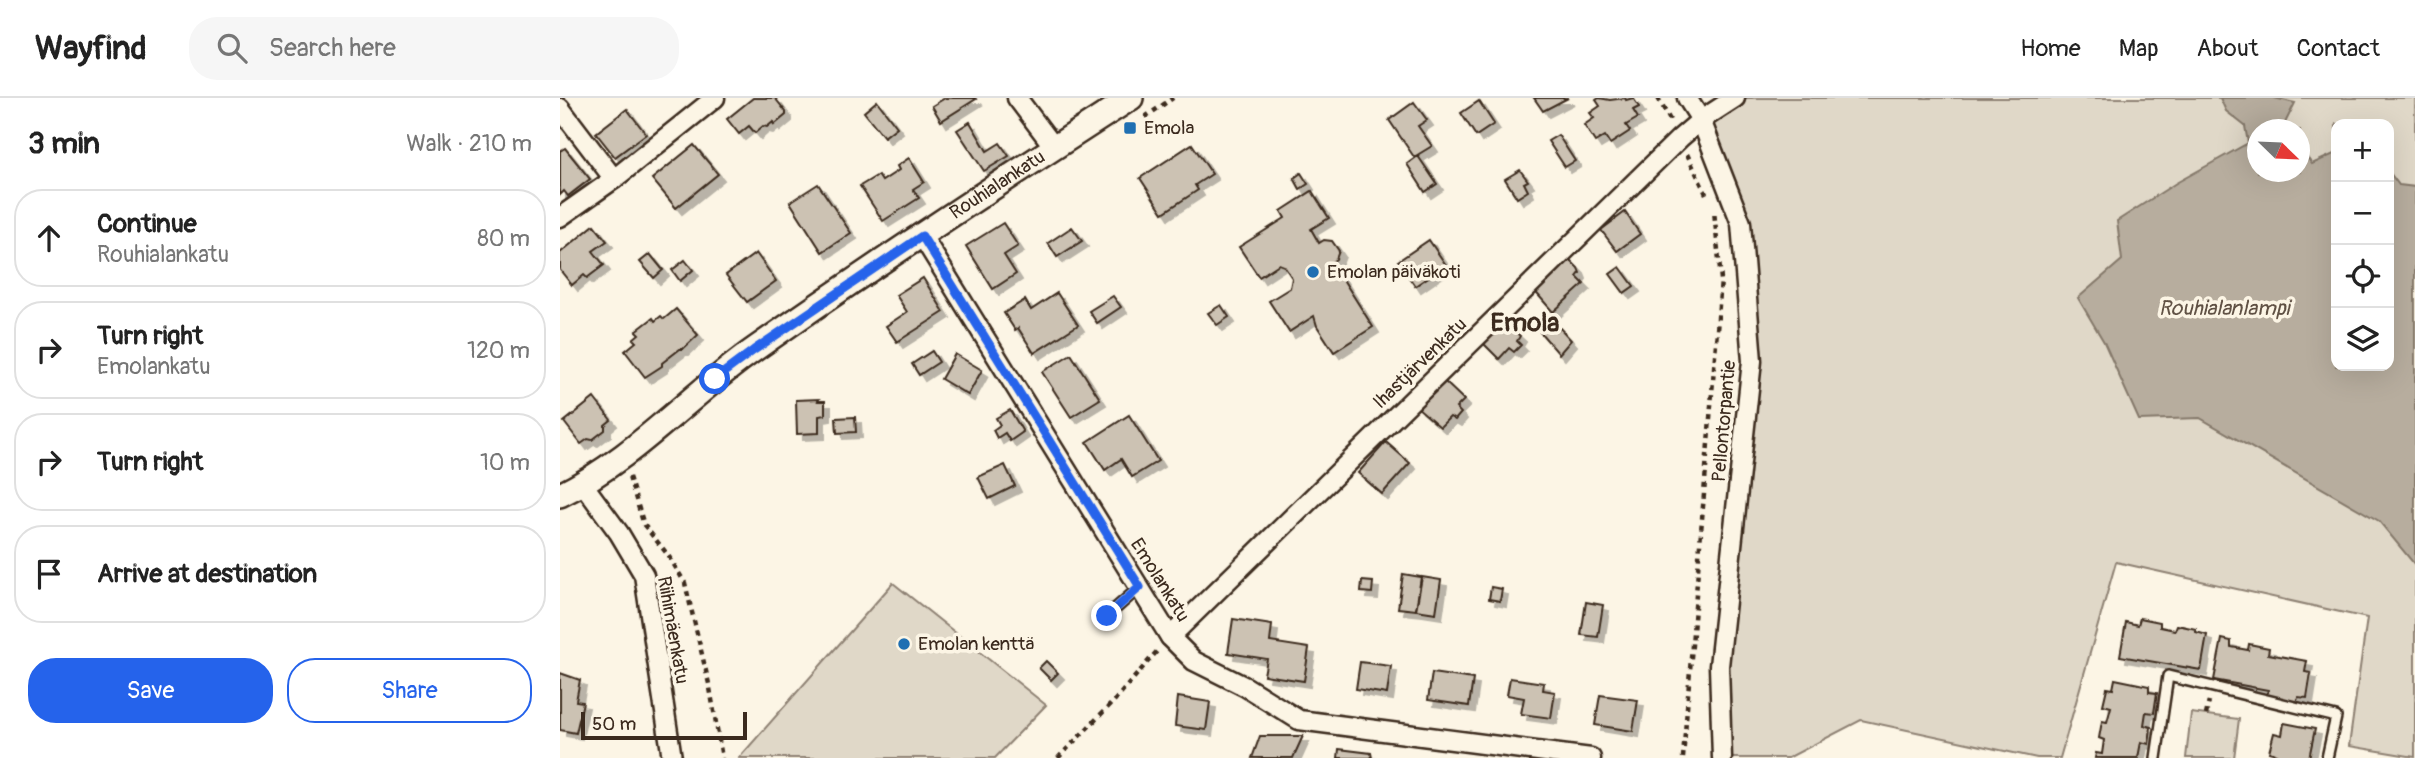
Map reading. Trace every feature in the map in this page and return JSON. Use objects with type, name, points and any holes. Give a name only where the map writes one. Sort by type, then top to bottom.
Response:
[{"type":"street","points":[[560,217],[614,179],[715,98]]},
{"type":"street","points":[[1017,98],[1055,148]]},
{"type":"street","name":"Rouhialankatu","points":[[560,495],[583,484],[616,461],[754,350],[1132,98]]},
{"type":"street","name":"Pellontorpantie","points":[[1687,98],[1701,120],[1741,223],[1752,361],[1720,666],[1722,758]]},
{"type":"street","name":"Ihastjärvenkatu","points":[[1170,637],[1680,138],[1701,120],[1735,98]]},
{"type":"street","points":[[560,108],[614,179]]},
{"type":"street","name":"Emolankatu","points":[[922,236],[1170,637],[1194,661],[1246,687],[1299,720],[1591,758]]},
{"type":"street","name":"Riihimäenkatu","points":[[583,484],[619,533],[644,575],[672,758]]},
{"type":"lane","points":[[1107,616],[1140,587]]},
{"type":"lane","points":[[2156,758],[2168,676],[2336,717],[2327,758]]},
{"type":"path","points":[[1658,98],[1708,197]]},
{"type":"path","points":[[1683,758],[1721,280],[1714,209]]},
{"type":"path","points":[[616,461],[629,477],[644,524],[685,583],[710,688],[722,758]]},
{"type":"path","points":[[1058,758],[1114,701],[1170,637]]},
{"type":"shaded area","points":[[1735,98],[2415,98],[2415,757],[2349,746],[2367,618],[2116,562],[2060,758],[2037,758],[1861,720],[1788,758],[1722,758],[1719,666],[1752,361],[1741,223],[1701,120]]},
{"type":"shaded area","name":"Emolan kenttä","points":[[893,583],[1046,705],[995,758],[739,758]]},
{"type":"shaded area","points":[[2191,713],[2239,719],[2234,758],[2186,758]]},
{"type":"water","name":"Rouhialanlampi","points":[[2220,98],[2274,98],[2295,103],[2287,119],[2247,119],[2247,137],[2245,126],[2226,111]]},
{"type":"water","name":"Rouhialanlampi","points":[[2247,144],[2247,182],[2310,182],[2310,161],[2312,164],[2331,155],[2331,371],[2394,371],[2394,178],[2399,185],[2415,187],[2415,565],[2379,521],[2200,418],[2139,420],[2104,342],[2078,298],[2122,260],[2117,221],[2176,183]]},
{"type":"building","points":[[753,98],[775,98],[786,115],[774,125],[773,122],[767,127],[763,126],[755,133],[749,126],[739,134],[727,119]]},
{"type":"building","points":[[945,98],[976,99],[941,121],[932,106]]},
{"type":"building","points":[[1534,98],[1568,98],[1543,111]]},
{"type":"building","points":[[1633,98],[1639,107],[1633,110],[1638,118],[1626,125],[1630,131],[1610,144],[1605,136],[1595,142],[1584,125],[1594,118],[1590,113],[1600,106],[1596,100]]},
{"type":"building","points":[[877,101],[897,127],[884,137],[864,112]]},
{"type":"building","points":[[1479,101],[1494,124],[1476,136],[1461,113]]},
{"type":"building","points":[[1414,102],[1427,120],[1418,126],[1432,146],[1414,157],[1389,120]]},
{"type":"building","points":[[627,109],[646,134],[615,157],[596,133]]},
{"type":"building","points":[[970,122],[987,151],[1000,143],[1009,156],[984,171],[957,130]]},
{"type":"building","points":[[1558,135],[1575,161],[1565,167],[1548,141]]},
{"type":"building","points":[[1192,144],[1212,174],[1195,185],[1198,190],[1163,213],[1140,178]]},
{"type":"building","points":[[694,145],[718,174],[676,208],[652,179]]},
{"type":"building","points":[[565,148],[590,179],[568,196],[564,191],[560,195],[560,151]]},
{"type":"building","points":[[1418,156],[1437,184],[1425,192],[1407,164]]},
{"type":"building","points":[[909,158],[924,182],[913,189],[919,198],[883,221],[860,186],[878,175],[882,181],[899,170],[897,166]]},
{"type":"building","points":[[1520,170],[1528,181],[1524,183],[1528,191],[1517,198],[1505,179]]},
{"type":"building","points":[[1301,173],[1308,184],[1300,189],[1294,178]]},
{"type":"building","points":[[818,184],[851,233],[822,252],[790,202]]},
{"type":"building","name":"Emolan päiväkoti","points":[[1312,191],[1329,218],[1311,229],[1319,243],[1324,240],[1332,241],[1339,251],[1332,262],[1373,327],[1334,352],[1317,326],[1314,316],[1289,332],[1269,301],[1290,288],[1292,278],[1284,266],[1279,264],[1259,277],[1239,247],[1285,218],[1281,211]]},
{"type":"building","points":[[1625,212],[1640,234],[1617,251],[1601,230]]},
{"type":"building","points":[[1003,223],[1018,246],[1004,255],[1016,274],[993,289],[966,246]]},
{"type":"building","points":[[594,225],[607,241],[593,251],[604,265],[587,278],[584,275],[572,285],[560,270],[560,253]]},
{"type":"building","points":[[1072,227],[1082,241],[1057,257],[1048,243]]},
{"type":"building","points":[[1429,240],[1446,265],[1415,286],[1398,261]]},
{"type":"building","points":[[756,253],[776,281],[747,302],[726,275]]},
{"type":"building","points":[[650,254],[663,270],[654,278],[640,262]]},
{"type":"building","points":[[1567,257],[1578,268],[1580,273],[1577,277],[1584,284],[1553,312],[1532,288]]},
{"type":"building","points":[[685,260],[693,270],[680,281],[672,270]]},
{"type":"building","points":[[1620,267],[1634,286],[1624,293],[1610,274]]},
{"type":"building","points":[[923,278],[944,312],[897,342],[886,326],[907,312],[896,295]]},
{"type":"building","points":[[1057,293],[1078,325],[1034,353],[1018,328],[1015,330],[1004,313],[1025,300],[1031,310]]},
{"type":"building","points":[[1113,296],[1121,307],[1097,323],[1089,311]]},
{"type":"building","points":[[1221,305],[1229,317],[1217,325],[1208,313]]},
{"type":"building","points":[[676,309],[698,335],[645,377],[625,351],[636,342],[633,339],[639,334],[636,331],[653,318],[655,321],[661,316],[664,319]]},
{"type":"building","points":[[1500,318],[1520,336],[1517,341],[1521,345],[1514,352],[1509,348],[1499,359],[1479,339]]},
{"type":"building","points":[[1549,324],[1556,331],[1560,328],[1571,340],[1559,354],[1540,332]]},
{"type":"building","points":[[932,351],[939,362],[919,375],[912,364]]},
{"type":"building","points":[[955,354],[982,370],[968,395],[941,379]]},
{"type":"building","points":[[1071,354],[1100,399],[1071,417],[1042,372]]},
{"type":"building","points":[[1442,379],[1464,400],[1456,408],[1461,413],[1455,420],[1450,417],[1440,427],[1417,407]]},
{"type":"building","points":[[594,398],[611,420],[605,425],[605,430],[581,444],[564,422]]},
{"type":"building","points":[[819,399],[818,401],[825,401],[825,415],[819,416],[819,433],[797,434],[796,400]]},
{"type":"building","points":[[1010,410],[1023,432],[1010,441],[1005,433],[997,438],[993,430],[1000,425],[996,418]]},
{"type":"building","points":[[1129,415],[1158,461],[1132,477],[1121,459],[1105,470],[1087,442]]},
{"type":"building","points":[[855,417],[856,432],[837,433],[836,418]]},
{"type":"building","points":[[1386,442],[1410,463],[1382,494],[1358,473]]},
{"type":"building","points":[[1005,465],[1015,486],[989,499],[978,477]]},
{"type":"building","points":[[1403,574],[1421,577],[1416,610],[1398,608]]},
{"type":"building","points":[[1422,577],[1441,580],[1436,613],[1416,610]]},
{"type":"building","points":[[1362,581],[1373,582],[1372,593],[1361,592]]},
{"type":"building","points":[[1491,587],[1502,589],[1500,601],[1489,599]]},
{"type":"building","points":[[1586,602],[1603,605],[1598,637],[1581,635]]},
{"type":"building","points":[[2140,618],[2160,622],[2160,627],[2175,630],[2177,625],[2196,629],[2196,632],[2207,635],[2201,670],[2120,656],[2126,622],[2138,625]]},
{"type":"building","points":[[1233,619],[1272,625],[1270,642],[1309,648],[1304,681],[1264,675],[1267,659],[1228,653]]},
{"type":"building","points":[[2222,639],[2231,641],[2231,647],[2248,650],[2249,644],[2269,648],[2268,654],[2307,661],[2305,672],[2311,673],[2307,698],[2298,697],[2296,702],[2266,697],[2268,690],[2214,680]]},
{"type":"building","points":[[1046,661],[1058,673],[1051,680],[1039,668]]},
{"type":"building","points":[[1360,662],[1391,666],[1387,694],[1356,689]]},
{"type":"building","points":[[560,673],[580,680],[576,701],[583,702],[576,733],[560,730]]},
{"type":"building","points":[[1432,673],[1473,679],[1469,706],[1428,700]]},
{"type":"building","points":[[1510,678],[1544,683],[1543,690],[1555,692],[1551,718],[1521,714],[1524,698],[1507,695]]},
{"type":"building","points":[[2115,679],[2149,686],[2149,692],[2157,693],[2154,713],[2146,712],[2144,725],[2151,727],[2149,744],[2141,742],[2138,758],[2095,758],[2096,753],[2102,754],[2104,740],[2099,738],[2102,721],[2107,722],[2111,707],[2103,705],[2107,688],[2113,689]]},
{"type":"building","points":[[1600,695],[1638,700],[1633,731],[1595,725]]},
{"type":"building","points":[[1178,697],[1210,702],[1206,730],[1175,726]]},
{"type":"building","points":[[2284,723],[2315,729],[2309,758],[2275,758],[2276,754],[2269,752],[2274,733],[2282,735]]},
{"type":"building","points":[[1260,736],[1303,736],[1293,758],[1252,758]]},
{"type":"building","points":[[1339,749],[1371,753],[1372,758],[1338,758]]},
{"type":"place","name":"Emola","points":[[1130,128]]},
{"type":"place","name":"Emolan päiväkoti","points":[[1313,272]]},
{"type":"place","name":"Emolan kenttä","points":[[904,644]]},
{"type":"district","name":"Emola","points":[[1525,323]]},
{"type":"route","points":[[715,379],[922,236],[1140,587],[1107,616]]}]
